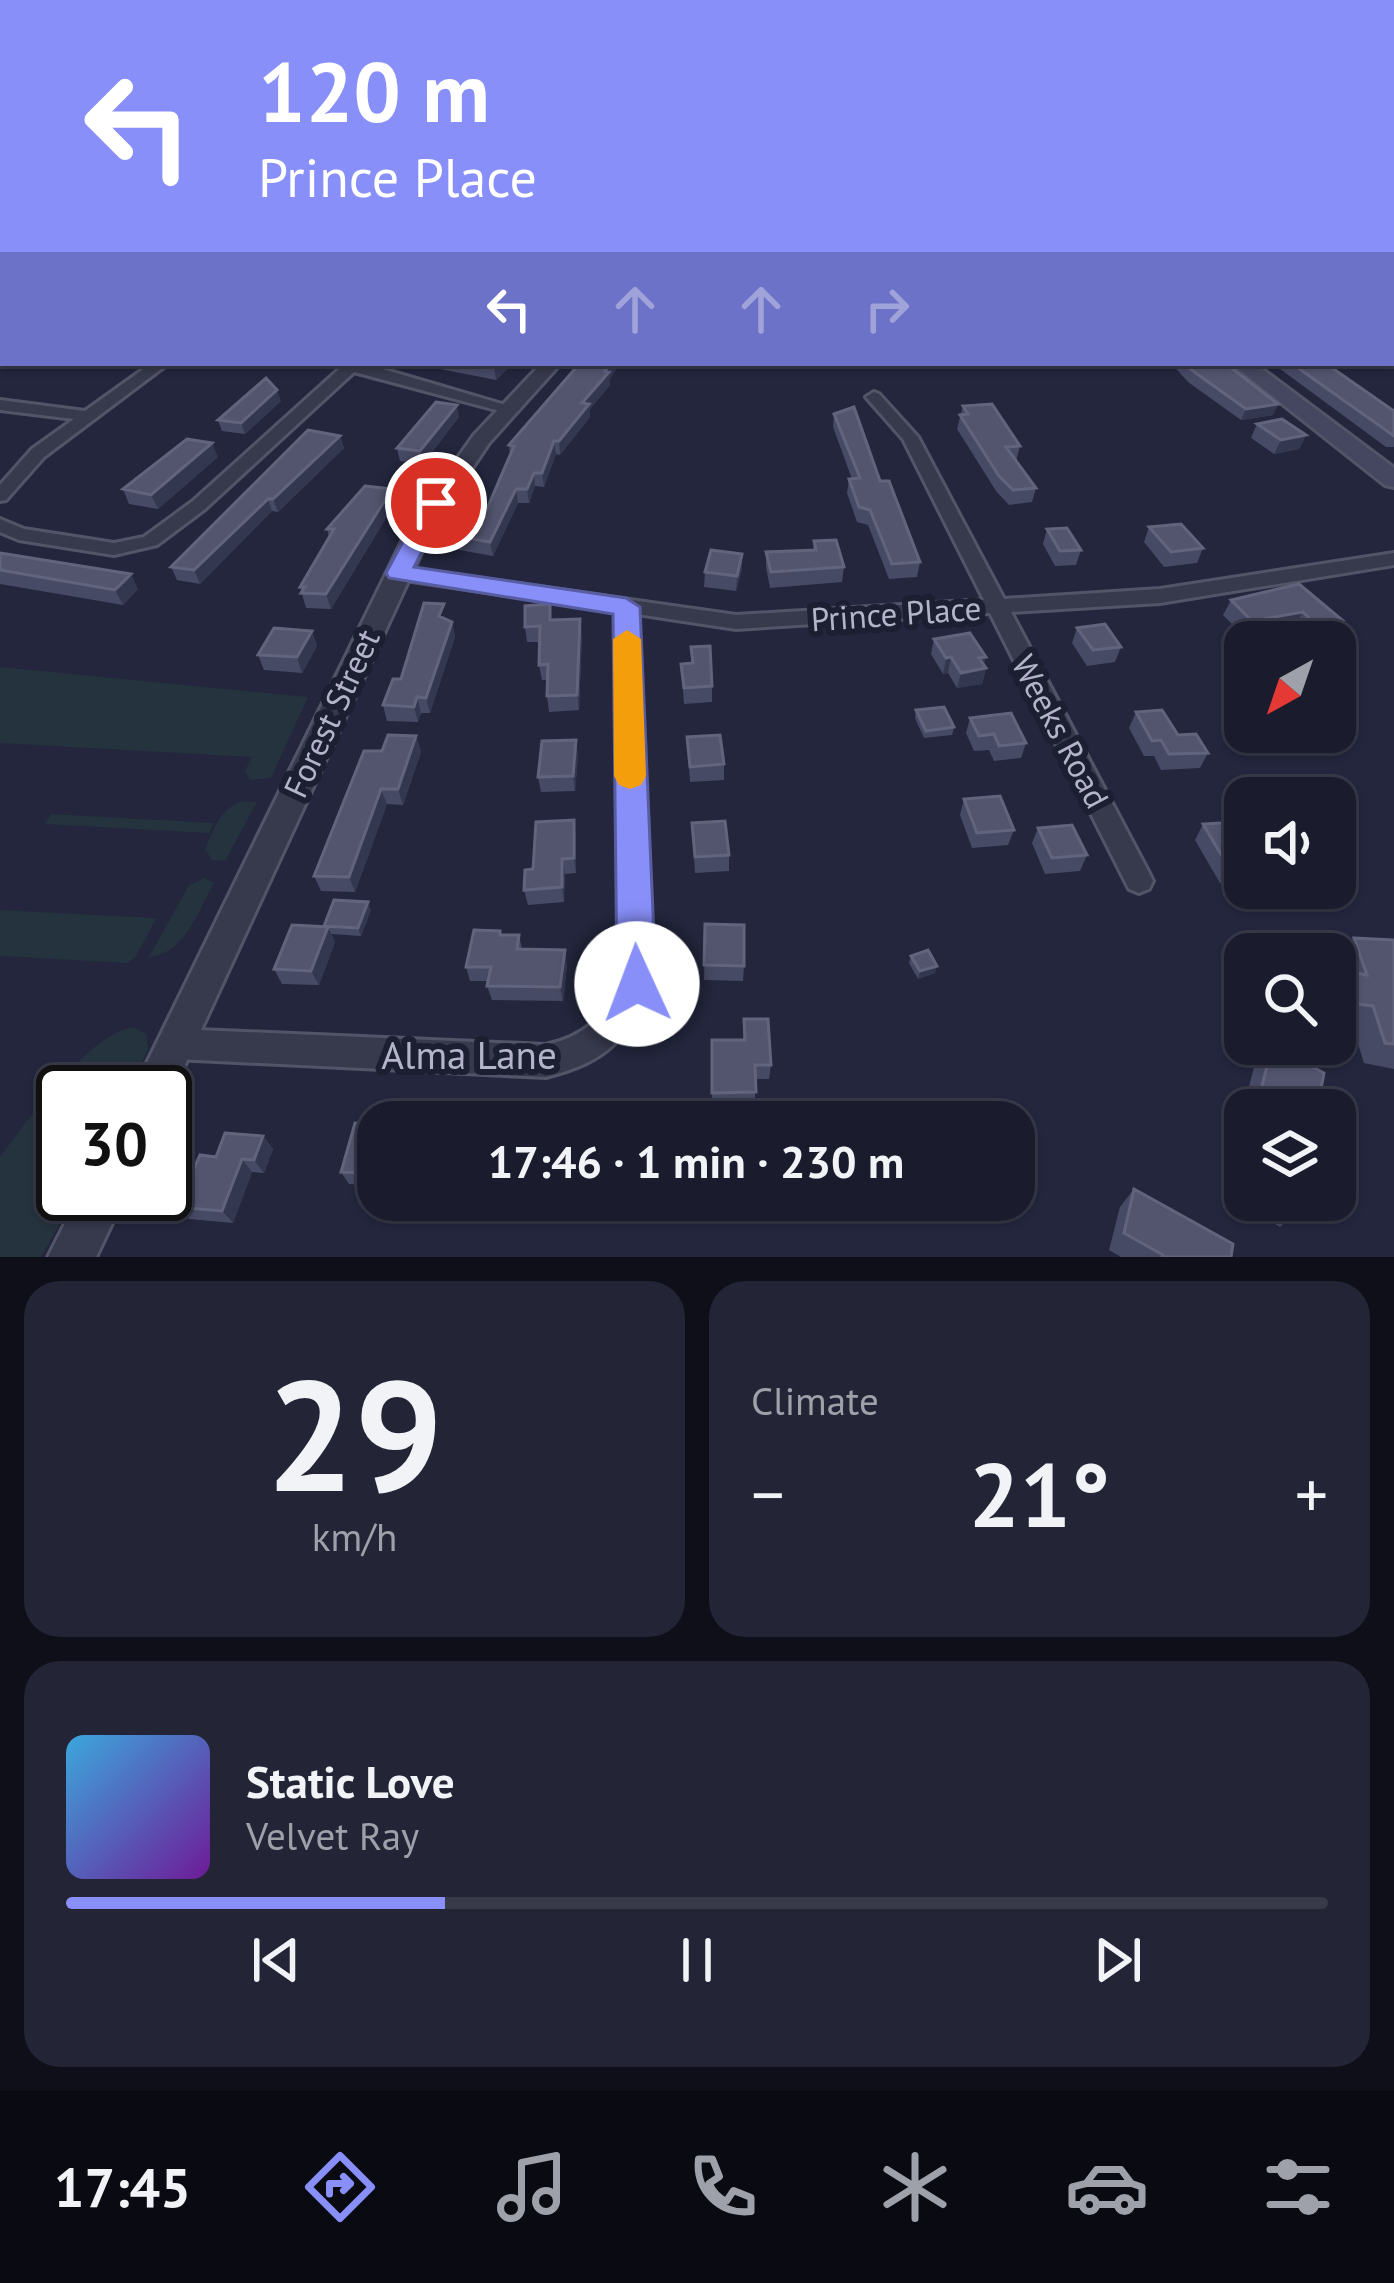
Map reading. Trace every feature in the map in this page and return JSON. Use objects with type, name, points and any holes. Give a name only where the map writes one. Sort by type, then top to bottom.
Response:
[{"type":"main road","points":[[1245,366],[1394,480]]},
{"type":"street","points":[[0,496],[38,453],[158,366]]},
{"type":"street","points":[[0,525],[19,534],[114,549],[150,541],[199,505],[353,366]]},
{"type":"street","points":[[358,366],[511,409]]},
{"type":"street","name":"Forest Street","points":[[167,1065],[398,573],[450,481],[549,366]]},
{"type":"street","name":"Weeks Road","points":[[874,397],[910,437],[1139,881]]},
{"type":"street","points":[[0,405],[86,416]]},
{"type":"street","name":"Prince Place","points":[[398,573],[736,622],[1160,596],[1394,560]]},
{"type":"street","name":"Alma Lane","points":[[176,1044],[546,1061],[584,1053],[606,1037],[637,984],[626,607]]},
{"type":"street","points":[[71,1257],[90,1221]]},
{"type":"shaded area","points":[[0,667],[308,697],[271,778],[250,780],[245,771],[252,757],[0,743]]},
{"type":"shaded area","points":[[241,802],[257,802],[225,861],[212,860],[205,849],[215,827],[228,809]]},
{"type":"shaded area","points":[[51,814],[214,823],[209,833],[45,824]]},
{"type":"shaded area","points":[[204,878],[214,883],[189,929],[172,948],[149,957],[189,885]]},
{"type":"shaded area","points":[[0,910],[156,919],[135,958],[127,963],[0,956]]},
{"type":"shaded area","points":[[134,1027],[146,1034],[148,1049],[141,1065],[75,1065],[97,1045]]},
{"type":"shaded area","points":[[36,1110],[36,1221],[62,1221],[41,1257],[0,1257],[0,1157]]},
{"type":"building","points":[[577,366],[609,366],[605,371],[609,372],[582,403],[589,404],[559,441],[554,441],[542,473],[534,473],[527,489],[516,489],[490,542],[451,535],[461,516],[483,518],[514,446],[509,445]]},
{"type":"building","points":[[1188,366],[1229,366],[1278,404],[1246,409]]},
{"type":"building","points":[[1295,366],[1329,366],[1394,411],[1394,436]]},
{"type":"building","points":[[266,378],[277,390],[241,423],[218,420]]},
{"type":"building","points":[[436,402],[457,405],[420,451],[397,448]]},
{"type":"building","points":[[992,404],[1020,446],[1006,447],[1036,488],[1013,490],[960,415],[968,414],[963,406]]},
{"type":"building","points":[[854,407],[880,481],[889,481],[920,562],[892,564],[870,510],[859,507],[849,479],[860,478],[834,414]]},
{"type":"building","points":[[1282,419],[1306,435],[1281,440],[1257,424]]},
{"type":"building","points":[[308,430],[340,436],[194,570],[171,567]]},
{"type":"building","points":[[187,439],[212,443],[151,495],[123,489]]},
{"type":"building","points":[[365,486],[392,489],[326,594],[301,593],[305,587],[300,587],[334,529],[327,529]]},
{"type":"building","points":[[1181,524],[1203,548],[1171,552],[1149,527]]},
{"type":"building","points":[[1067,528],[1081,550],[1060,551],[1047,529]]},
{"type":"building","points":[[836,540],[844,567],[771,572],[766,552],[816,550],[814,541]]},
{"type":"building","points":[[711,550],[742,554],[737,576],[705,572]]},
{"type":"building","points":[[0,553],[131,574],[115,590],[0,570]]},
{"type":"building","points":[[1299,584],[1342,620],[1312,621],[1303,612],[1252,621],[1231,600]]},
{"type":"building","points":[[424,603],[444,604],[439,616],[452,622],[426,698],[417,697],[414,707],[383,705],[393,679],[401,679]]},
{"type":"building","points":[[550,604],[550,620],[580,619],[577,695],[547,696],[548,664],[539,665],[540,626],[525,627],[525,606]]},
{"type":"building","points":[[1105,624],[1121,647],[1093,650],[1077,628]]},
{"type":"building","points":[[274,628],[312,631],[297,657],[258,655]]},
{"type":"building","points":[[970,633],[986,657],[979,658],[986,668],[961,673],[934,639]]},
{"type":"building","points":[[710,646],[712,686],[684,688],[681,664],[693,663],[691,647]]},
{"type":"building","points":[[944,707],[954,727],[926,731],[916,710]]},
{"type":"building","points":[[1162,710],[1178,735],[1196,734],[1208,753],[1169,754],[1161,740],[1152,741],[1136,712]]},
{"type":"building","points":[[1011,713],[1026,743],[999,746],[994,734],[979,736],[970,718]]},
{"type":"building","points":[[388,735],[416,736],[398,789],[381,789],[349,877],[314,876],[364,751],[382,751]]},
{"type":"building","points":[[720,735],[724,764],[690,767],[687,737]]},
{"type":"building","points":[[576,740],[573,776],[538,777],[542,741]]},
{"type":"building","points":[[1000,796],[1014,830],[977,833],[964,799]]},
{"type":"building","points":[[574,820],[574,858],[562,859],[562,887],[524,890],[525,870],[533,869],[536,822]]},
{"type":"building","points":[[725,821],[729,855],[695,857],[692,823]]},
{"type":"building","points":[[1224,823],[1224,860],[1203,824]]},
{"type":"building","points":[[1072,825],[1087,855],[1052,858],[1038,828]]},
{"type":"building","points":[[334,900],[368,902],[358,928],[324,926]]},
{"type":"building","points":[[705,924],[744,925],[744,966],[704,965]]},
{"type":"building","points":[[292,925],[328,927],[311,971],[274,969]]},
{"type":"building","points":[[474,930],[519,935],[517,949],[565,950],[560,987],[487,986],[491,967],[466,967]]},
{"type":"building","points":[[1356,938],[1394,940],[1394,1044],[1385,1043],[1373,1006],[1356,1004],[1356,973],[1367,975]]},
{"type":"building","points":[[928,950],[937,966],[920,971],[911,956]]},
{"type":"building","points":[[744,1019],[768,1019],[771,1065],[755,1065],[756,1092],[712,1093],[712,1040],[745,1040]]},
{"type":"building","points":[[1267,1065],[1309,1065],[1324,1073],[1321,1089],[1261,1089]]},
{"type":"building","points":[[355,1123],[357,1123],[357,1173],[341,1172]]},
{"type":"building","points":[[225,1133],[263,1136],[254,1160],[242,1159],[222,1211],[192,1208],[192,1173],[200,1155],[216,1157]]},
{"type":"building","points":[[1134,1189],[1233,1244],[1231,1257],[1162,1257],[1124,1233]]},
{"type":"slow traffic","points":[[627,639],[630,776]]},
{"type":"route","points":[[436,503],[398,573],[626,607],[637,984]]}]
